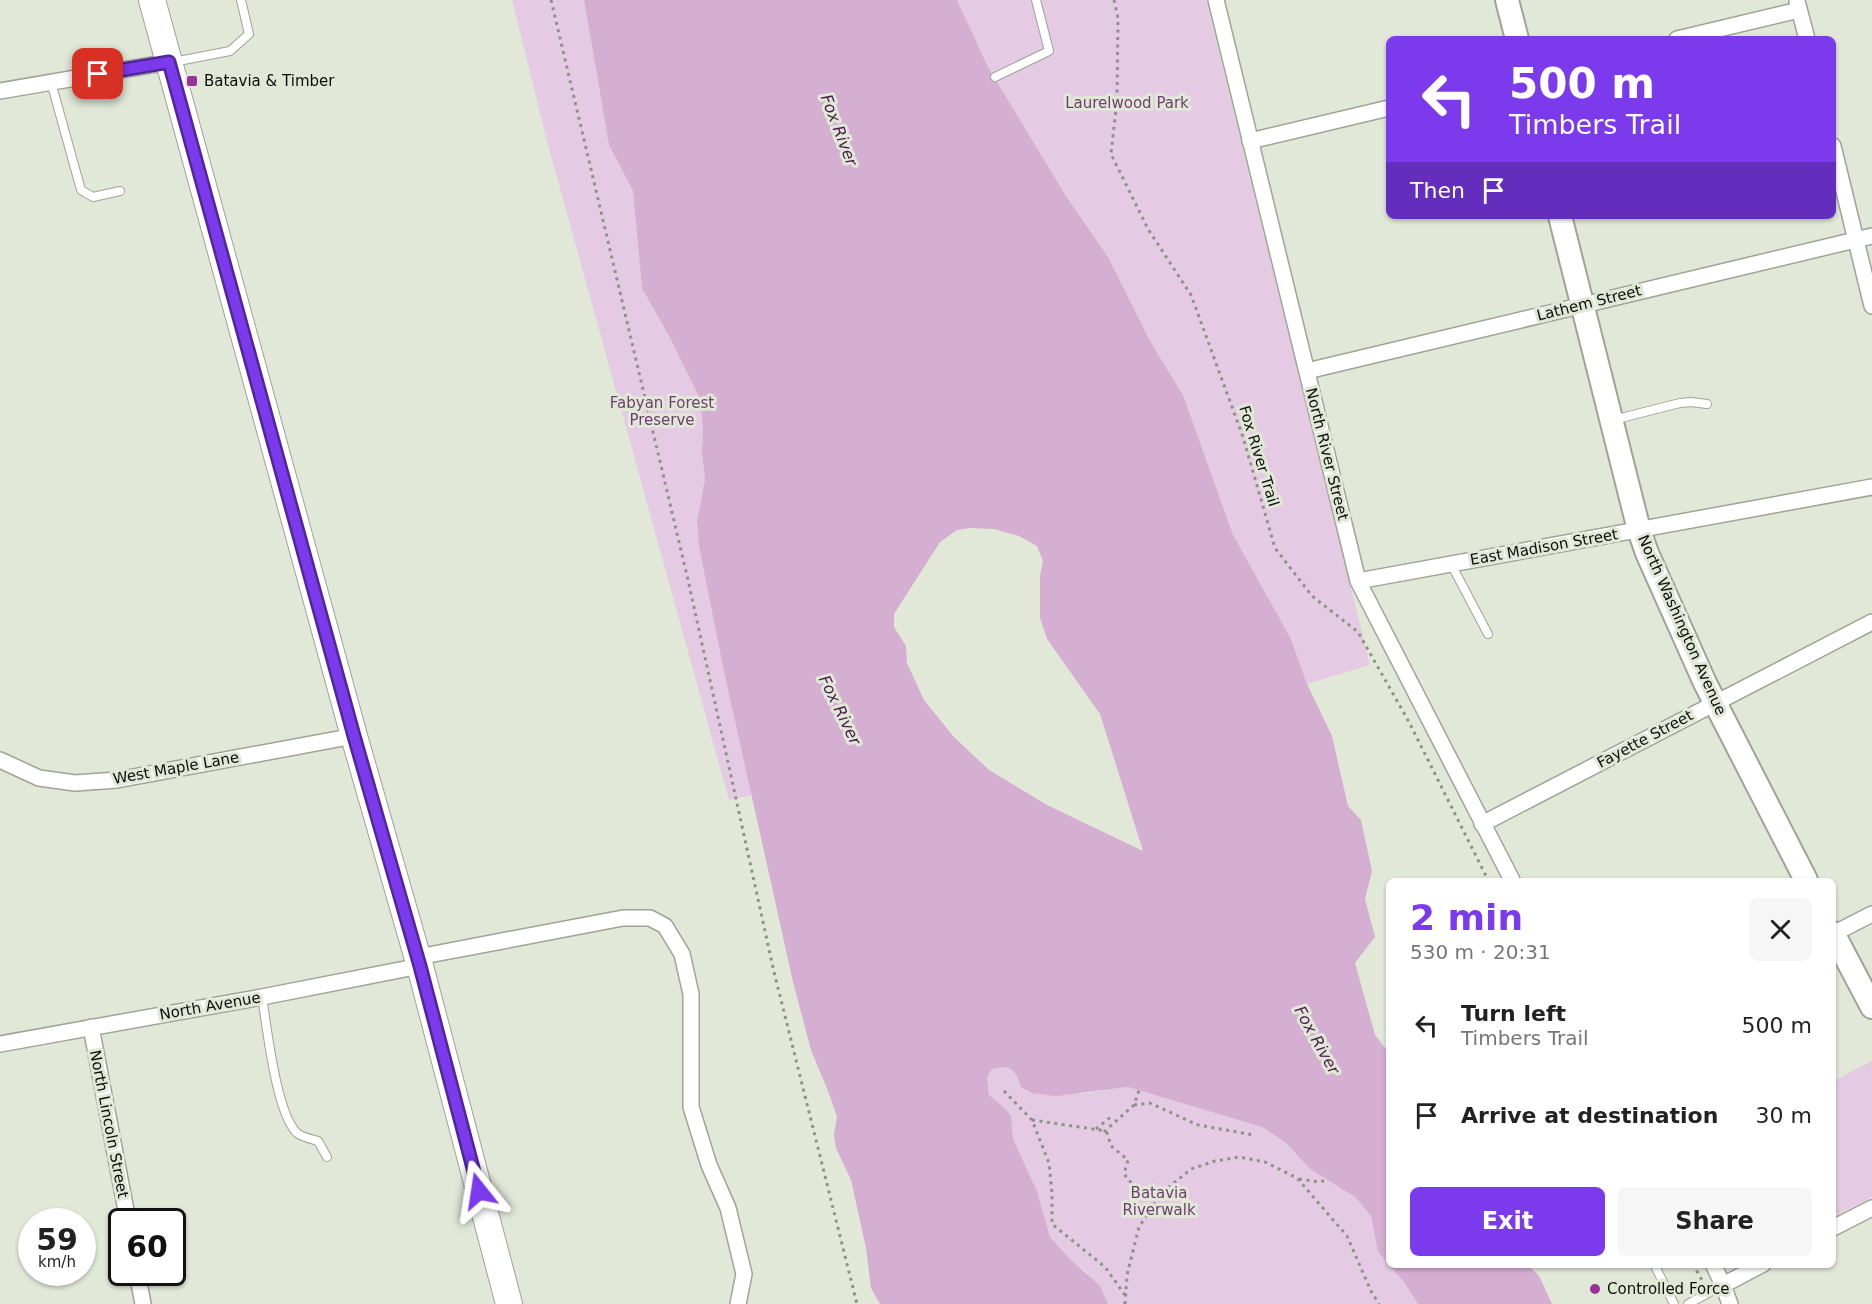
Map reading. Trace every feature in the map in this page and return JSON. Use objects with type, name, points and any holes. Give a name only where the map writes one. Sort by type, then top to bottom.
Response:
[{"type":"main road","points":[[152,0],[354,736],[419,961],[509,1304]]},
{"type":"main road","points":[[1507,0],[1515,36]]},
{"type":"main road","name":"North Washington Avenue","points":[[1561,219],[1639,530],[1647,553],[1714,702],[1805,878]]},
{"type":"main road","points":[[1836,940],[1872,1007]]},
{"type":"street","name":"North River Street","points":[[1216,0],[1358,581],[1511,878]]},
{"type":"street","points":[[1688,36],[1798,5],[1806,36]]},
{"type":"street","points":[[0,91],[169,62]]},
{"type":"street","points":[[1250,141],[1386,109]]},
{"type":"street","points":[[1836,158],[1872,306]]},
{"type":"street","name":"Lathem Street","points":[[1306,371],[1872,236]]},
{"type":"street","name":"East Madison Street","points":[[1358,581],[1872,487]]},
{"type":"street","name":"Fayette Street","points":[[1482,824],[1872,622]]},
{"type":"street","name":"West Maple Lane","points":[[0,760],[39,777],[75,783],[117,780],[354,736]]},
{"type":"street","points":[[1836,932],[1872,914]]},
{"type":"street","name":"North Avenue","points":[[0,1044],[262,997],[623,918],[650,918],[665,926],[682,954],[691,994],[691,1107],[709,1165],[728,1208],[744,1274],[740,1303]]},
{"type":"street","name":"North Lincoln Street","points":[[91,1027],[126,1208]]},
{"type":"street","points":[[1836,1226],[1872,1208]]},
{"type":"street","points":[[1715,1268],[1730,1304]]},
{"type":"street","points":[[1724,1285],[1756,1268]]},
{"type":"street","points":[[140,1286],[143,1304]]},
{"type":"lane","points":[[169,62],[230,51],[249,34],[241,0]]},
{"type":"lane","points":[[995,77],[1049,51],[1036,0]]},
{"type":"lane","points":[[51,82],[81,190],[93,197],[120,191]]},
{"type":"lane","points":[[1611,421],[1680,403],[1707,404]]},
{"type":"lane","points":[[1451,564],[1488,634]]},
{"type":"lane","points":[[262,997],[276,1082],[282,1103],[292,1127],[298,1134],[318,1141],[327,1157]]},
{"type":"lane","points":[[1656,1268],[1674,1304]]},
{"type":"lane","points":[[1688,1304],[1724,1285]]},
{"type":"path","points":[[551,0],[688,580],[774,972],[856,1304]]},
{"type":"path","name":"Fox River Trail","points":[[1114,0],[1118,18],[1117,100],[1111,154],[1148,229],[1191,294],[1243,437],[1275,549],[1312,596],[1358,632],[1409,722],[1487,878]]},
{"type":"path","points":[[1104,1132],[1134,1105],[1139,1090]]},
{"type":"path","points":[[1004,1091],[1032,1120],[1049,1163],[1052,1224],[1105,1267],[1125,1294]]},
{"type":"path","points":[[1134,1105],[1150,1103],[1198,1125],[1254,1135]]},
{"type":"path","points":[[1096,1129],[1113,1115]]},
{"type":"path","points":[[1032,1120],[1096,1129],[1107,1133],[1111,1146],[1128,1160],[1125,1174],[1133,1185],[1145,1190],[1156,1202]]},
{"type":"path","points":[[1125,1304],[1127,1275],[1139,1227],[1164,1191],[1191,1169],[1215,1161],[1239,1157],[1265,1162],[1297,1179],[1319,1182],[1328,1180]]},
{"type":"path","points":[[1297,1179],[1347,1236],[1379,1304]]},
{"type":"green space","name":"Fabyan Forest Preserve","points":[[512,0],[584,0],[609,145],[633,191],[642,288],[700,399],[705,480],[697,521],[722,662],[753,795],[729,800],[547,141]]},
{"type":"green space","name":"Laurelwood Park","points":[[957,0],[1206,0],[1370,665],[1307,684],[1291,639],[1233,535],[1183,395],[1150,341],[1108,257],[1066,196],[988,67]]},
{"type":"green space","points":[[1872,1061],[1872,1197],[1836,1215],[1836,1079]]},
{"type":"green space","name":"Batavia Riverwalk","points":[[998,1067],[1011,1068],[1017,1074],[1081,1094],[1128,1087],[1262,1127],[1286,1143],[1310,1169],[1355,1197],[1371,1216],[1378,1252],[1386,1261],[1386,1268],[1392,1268],[1418,1304],[1108,1304],[1087,1273],[1069,1258],[1050,1237],[1037,1191],[1013,1139],[1011,1116],[989,1095],[987,1078],[991,1070]]},
{"type":"water","name":"Fox River","points":[[584,0],[957,0],[988,67],[1066,196],[1108,257],[1150,341],[1183,395],[1233,535],[1291,639],[1307,684],[1332,736],[1348,806],[1361,820],[1372,871],[1365,899],[1375,937],[1355,963],[1375,1035],[1386,1049],[1386,1261],[1378,1252],[1371,1216],[1355,1197],[1310,1169],[1286,1143],[1262,1127],[1128,1087],[1056,1096],[1032,1093],[1021,1087],[1017,1076],[1011,1069],[1003,1067],[991,1070],[987,1078],[989,1095],[1011,1116],[1013,1139],[1037,1191],[1050,1237],[1100,1286],[1108,1304],[880,1304],[871,1288],[866,1248],[851,1180],[836,1148],[834,1134],[837,1117],[811,1050],[793,982],[722,662],[699,546],[697,521],[705,480],[700,399],[642,288],[633,191],[609,145]],"holes":[[[970,528],[994,529],[1019,536],[1037,546],[1043,561],[1040,576],[1040,618],[1047,639],[1100,714],[1143,851],[1047,805],[989,770],[953,736],[924,700],[907,663],[906,646],[894,627],[894,614],[940,542],[957,530]]]},
{"type":"water","points":[[1392,1268],[1531,1268],[1539,1276],[1552,1304],[1418,1304]]},
{"type":"place","name":"Batavia & Timber","points":[[192,81]]},
{"type":"place","name":"Controlled Force","points":[[1595,1289]]},
{"type":"route","points":[[98,74],[169,62],[354,736],[420,966],[479,1191]]}]
